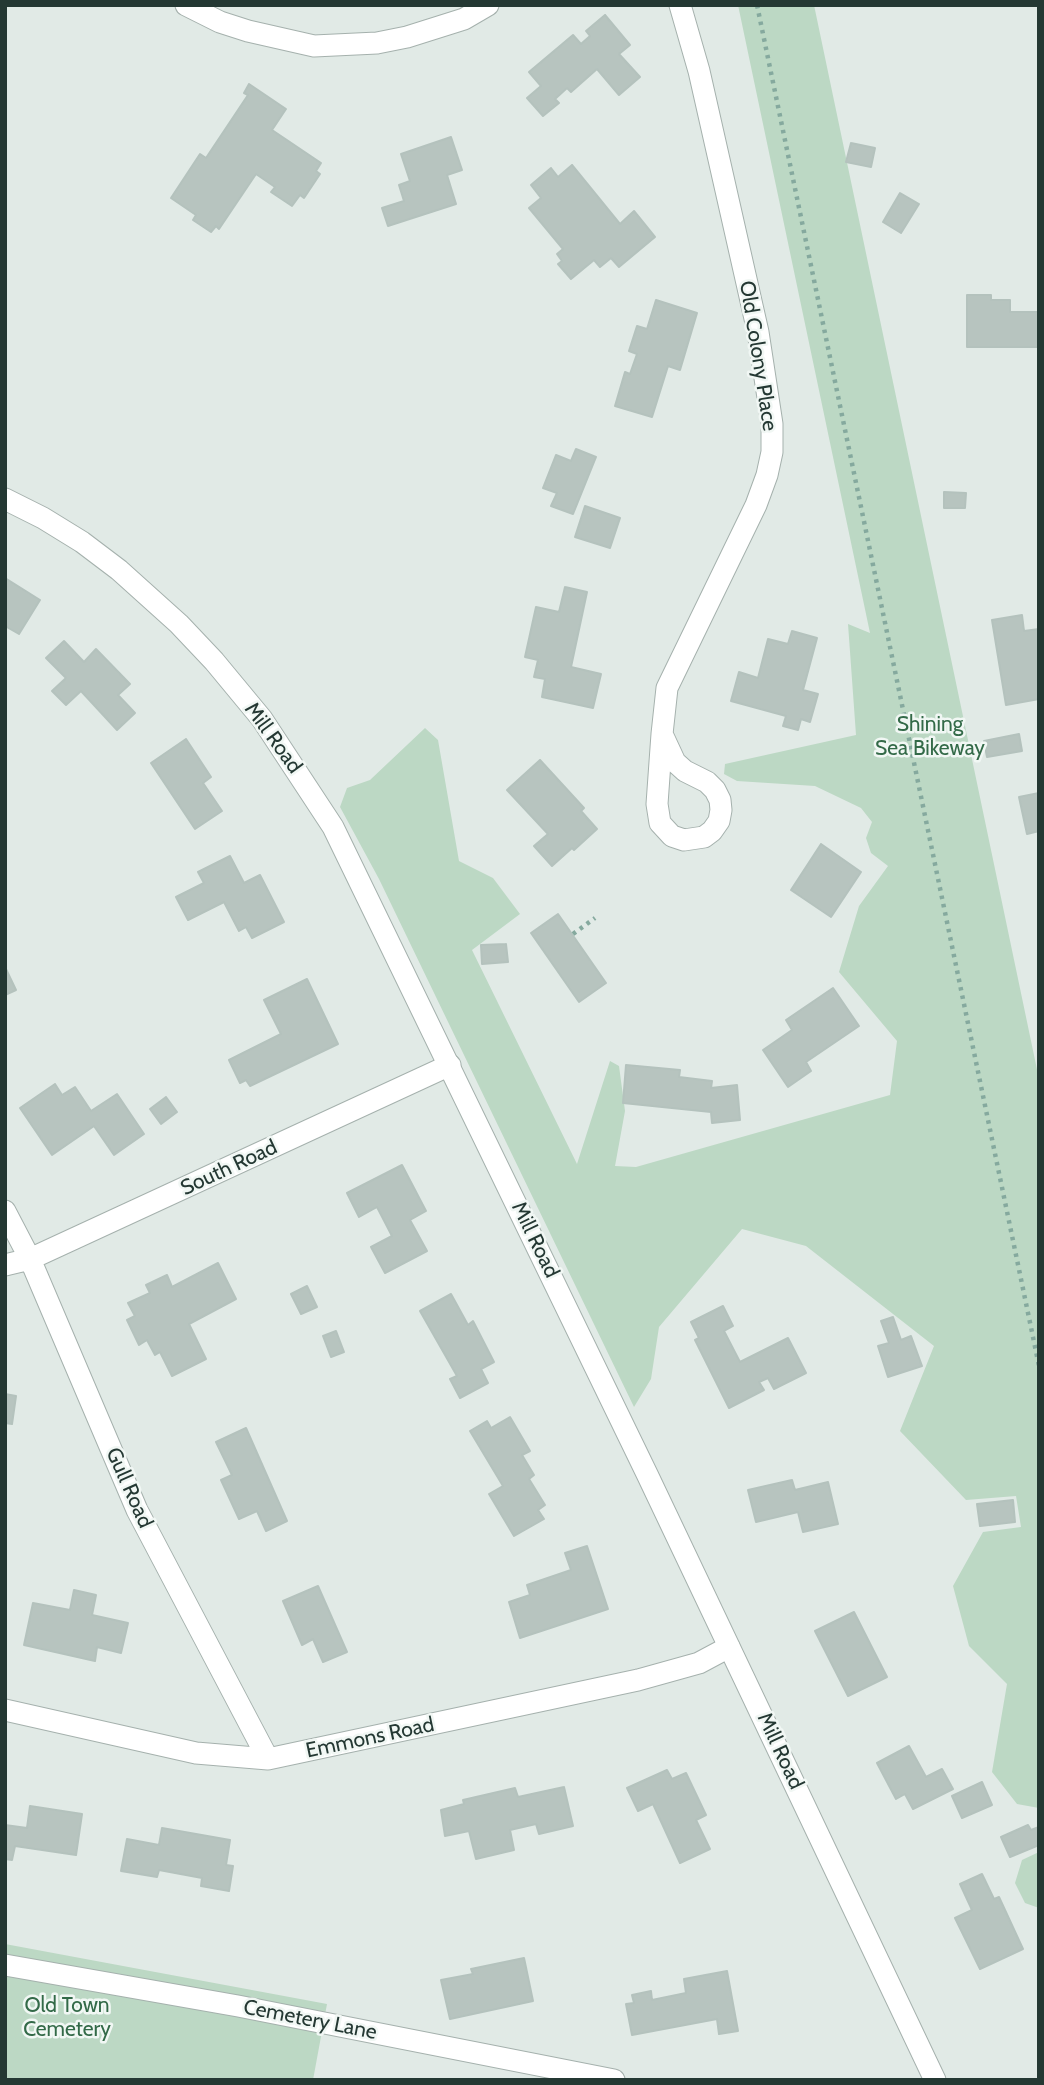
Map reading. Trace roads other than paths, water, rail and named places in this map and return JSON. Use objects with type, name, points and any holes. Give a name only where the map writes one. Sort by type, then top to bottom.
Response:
[{"type":"street","points":[[186,5],[220,22],[248,31],[314,46],[377,43],[407,37],[464,19],[488,5]]},
{"type":"street","name":"Old Colony Place","points":[[662,734],[675,762],[685,771],[707,782],[720,800],[719,821],[704,837],[684,841],[672,836],[660,823],[657,804],[662,734],[667,688],[756,505],[772,452],[772,425],[758,331],[699,71],[680,5]]},
{"type":"street","name":"Mill Road","points":[[5,499],[62,530],[119,570],[179,624],[262,719],[333,827],[450,1065],[936,2080]]},
{"type":"street","name":"South Road","points":[[5,1265],[30,1259],[450,1065]]},
{"type":"street","name":"Gull Road","points":[[5,1211],[30,1259],[137,1510],[268,1759]]},
{"type":"street","name":"Emmons Road","points":[[5,1710],[196,1752],[268,1759],[638,1680],[699,1663],[729,1647]]},
{"type":"street","name":"Cemetery Lane","points":[[5,1965],[238,2006],[614,2080]]},
{"type":"park label","name":"Shining Sea Bikeway","points":[[930,737]]},
{"type":"park label","name":"Old Town Cemetery","points":[[67,2018]]}]
